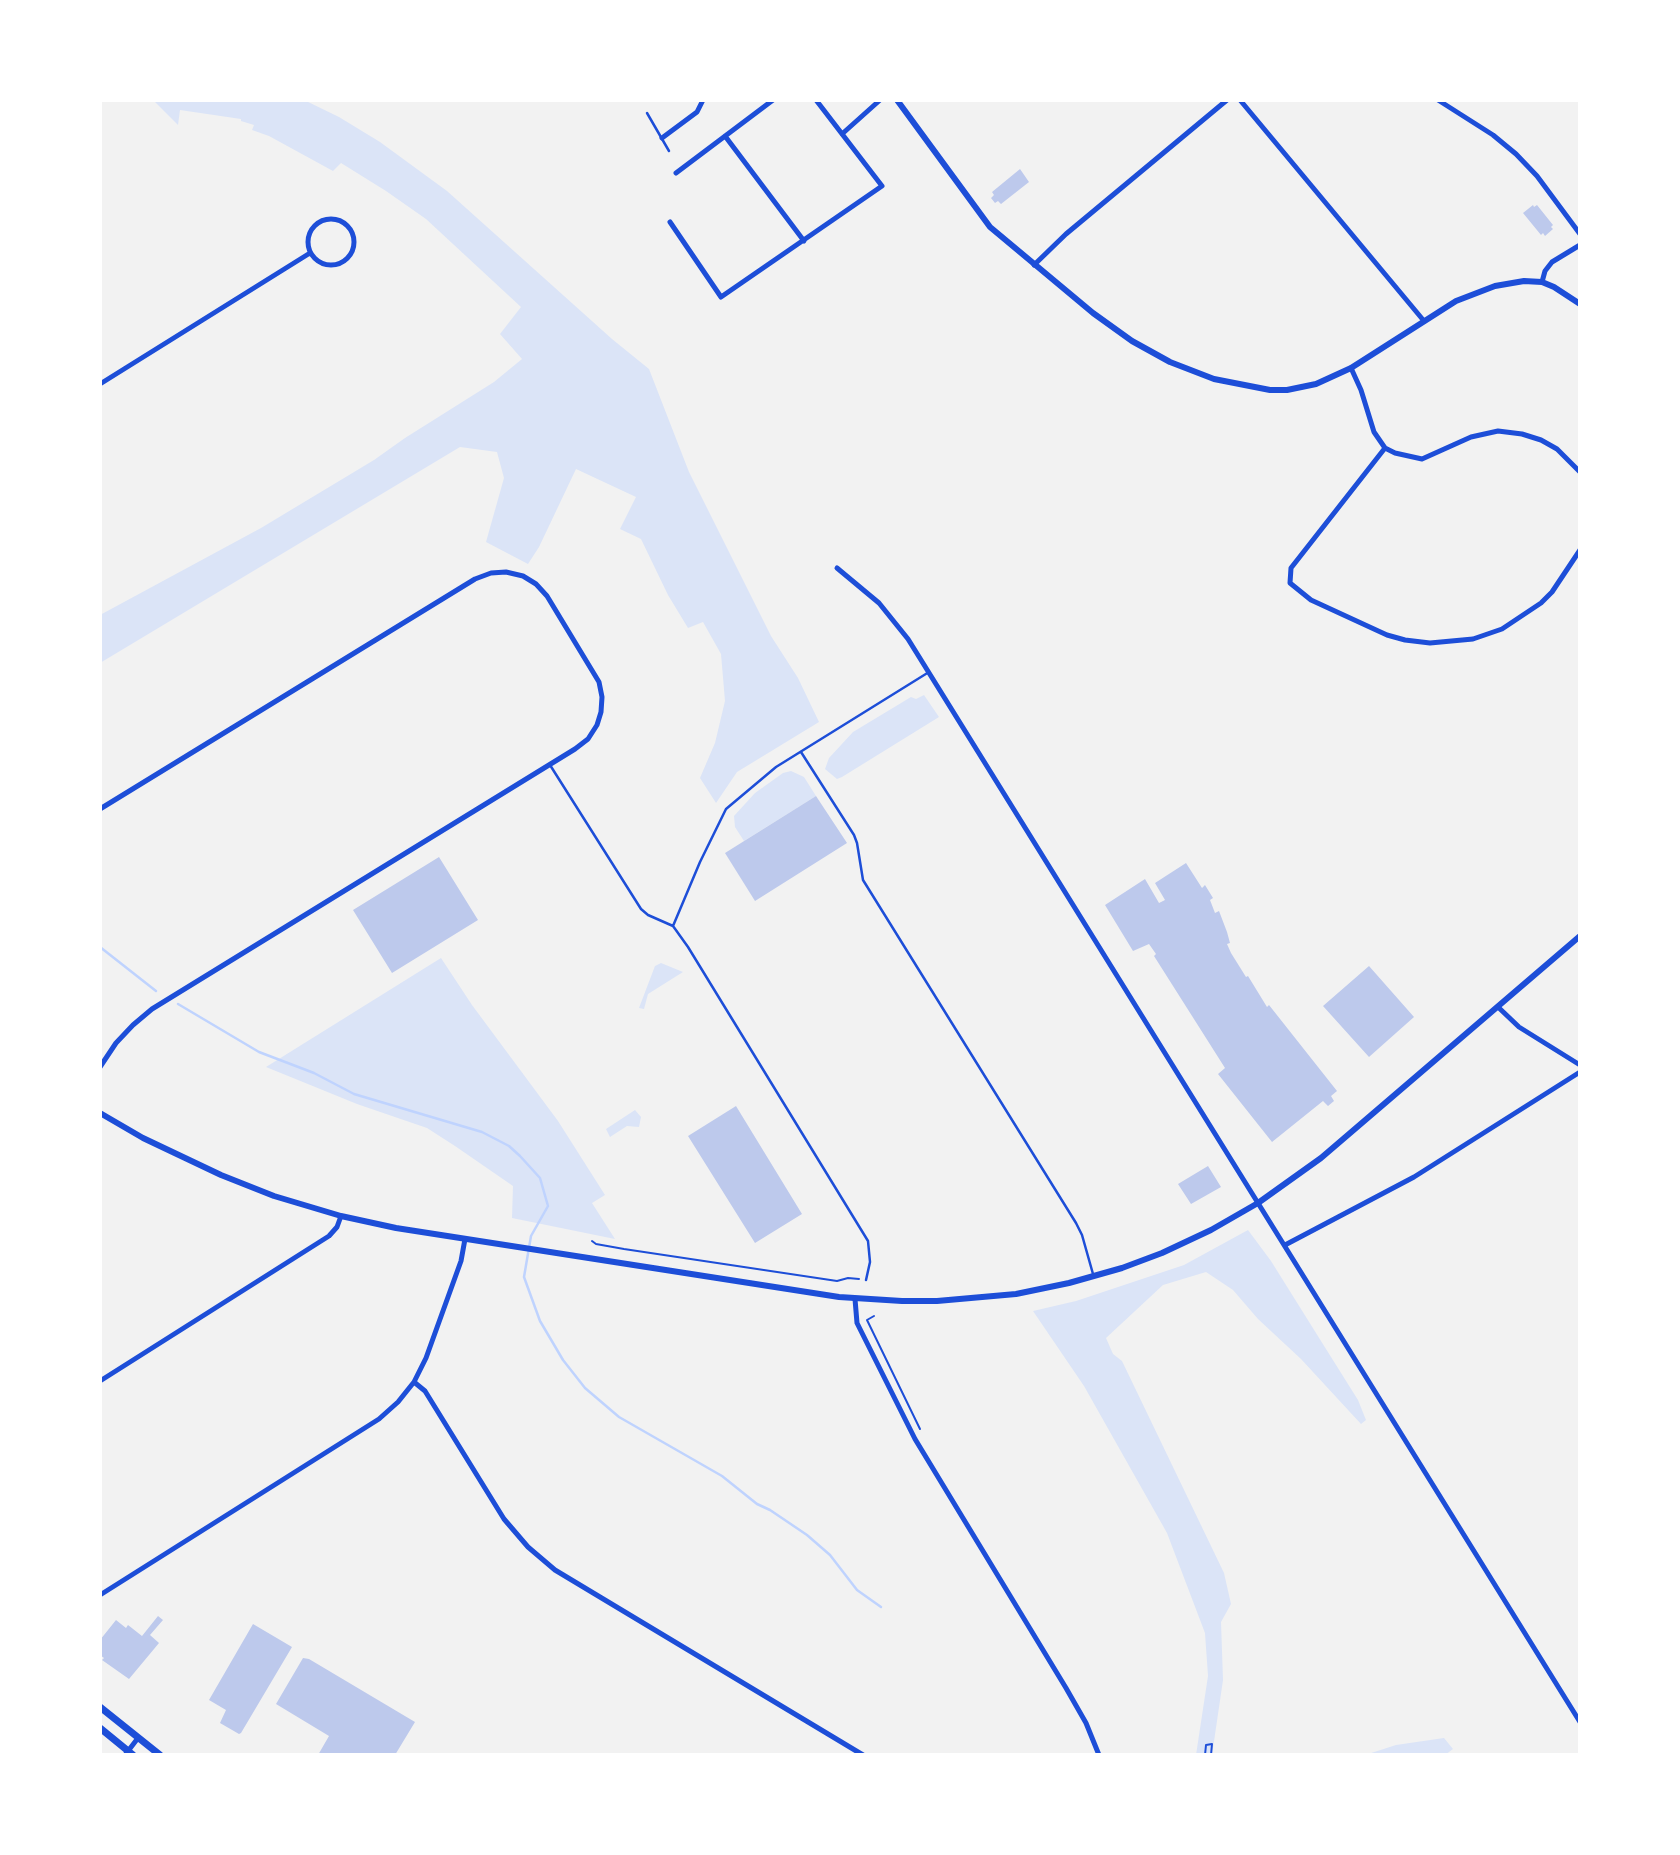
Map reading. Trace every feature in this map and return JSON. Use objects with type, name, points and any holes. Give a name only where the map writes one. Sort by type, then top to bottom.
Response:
[{"type":"main road","points":[[100,1707],[160,1755]]},
{"type":"main road","points":[[100,1728],[129,1754]]},
{"type":"street","points":[[662,138],[697,113],[703,100]]},
{"type":"street","points":[[676,173],[773,100]]},
{"type":"street","points":[[670,222],[721,297],[882,186],[816,100]]},
{"type":"street","points":[[842,134],[880,100]]},
{"type":"street","points":[[897,100],[990,227],[1093,313],[1132,341],[1170,362],[1214,379],[1251,388],[1287,390],[1316,384],[1351,368],[1456,301],[1481,290],[1524,281],[1542,282],[1580,304]]},
{"type":"street","points":[[1034,265],[1066,233],[1227,100]]},
{"type":"street","points":[[1240,100],[1424,321]]},
{"type":"street","points":[[1438,100],[1493,135],[1517,154],[1537,176],[1580,234]]},
{"type":"street","points":[[725,136],[804,241]]},
{"type":"street","points":[[334,219],[341,221],[352,231],[354,239],[351,254],[338,264],[323,264],[310,253],[307,240],[309,233],[319,222],[334,219]]},
{"type":"street","points":[[1542,282],[1545,271],[1552,262],[1580,244]]},
{"type":"street","points":[[100,384],[310,253]]},
{"type":"street","points":[[1351,368],[1362,390],[1374,432],[1385,448],[1395,453],[1421,459],[1482,433],[1498,431],[1541,440],[1557,449],[1580,472]]},
{"type":"street","points":[[1385,448],[1291,568],[1289,577],[1293,587],[1317,602],[1387,635],[1405,640],[1430,643],[1472,639],[1502,629],[1535,608],[1552,592],[1580,550]]},
{"type":"street","points":[[837,568],[869,594],[895,621],[929,673],[1580,1722]]},
{"type":"street","points":[[100,809],[475,579],[491,573],[506,572],[523,576],[536,584],[547,596],[599,682],[601,712],[597,725],[582,744],[152,1009],[116,1043],[100,1067]]},
{"type":"street","points":[[100,1113],[206,1169],[274,1195],[341,1216],[541,1252],[855,1299],[962,1300],[1016,1294],[1094,1277],[1162,1253],[1211,1230],[1258,1203],[1321,1158],[1580,936]]},
{"type":"street","points":[[1498,1007],[1519,1027],[1580,1065]]},
{"type":"street","points":[[1284,1245],[1414,1177],[1580,1072]]},
{"type":"street","points":[[100,1381],[328,1236],[337,1227],[341,1216]]},
{"type":"street","points":[[100,1595],[379,1419],[398,1402],[414,1382],[426,1358],[461,1261],[465,1239]]},
{"type":"street","points":[[855,1299],[857,1323],[915,1439],[1066,1688],[1086,1723],[1099,1755]]},
{"type":"street","points":[[414,1382],[425,1391],[503,1519],[528,1547],[555,1570],[863,1755]]},
{"type":"street","points":[[129,1754],[138,1738]]},
{"type":"lane","points":[[647,113],[669,150]]},
{"type":"lane","points":[[673,926],[726,809],[776,767],[929,673]]},
{"type":"lane","points":[[801,752],[854,835],[863,880],[1076,1223],[1094,1277]]},
{"type":"lane","points":[[550,765],[640,909],[673,926],[688,947],[868,1241],[870,1262],[866,1280]]},
{"type":"path","points":[[592,1241],[624,1249],[837,1281],[848,1278]]},
{"type":"path","points":[[1205,1755],[1206,1745],[1212,1744],[1211,1755]]},
{"type":"shaded area","points":[[153,100],[304,100],[339,117],[380,142],[447,191],[649,369],[689,472],[771,636],[798,678],[819,722],[737,772],[716,803],[700,778],[715,743],[725,701],[721,654],[703,622],[688,628],[668,595],[641,539],[620,529],[636,497],[576,469],[539,547],[528,564],[486,542],[504,478],[497,452],[460,447],[100,663],[100,615],[261,528],[374,460],[494,382],[522,359],[500,334],[521,307],[426,219],[341,163],[333,171],[269,136],[252,130],[254,125],[241,119],[180,110],[178,125]]},
{"type":"shaded area","points":[[924,695],[939,717],[842,777],[837,779],[825,769],[829,758],[853,732],[911,697],[916,699]]},
{"type":"shaded area","points":[[791,771],[804,777],[816,796],[744,841],[735,827],[734,816],[755,793],[783,773]]},
{"type":"shaded area","points":[[441,958],[472,1005],[558,1121],[605,1195],[592,1203],[615,1239],[512,1218],[513,1186],[427,1128],[357,1104],[266,1067]]},
{"type":"shaded area","points":[[661,963],[683,972],[648,994],[644,1009],[639,1008],[655,966]]},
{"type":"shaded area","points":[[635,1110],[641,1117],[639,1127],[627,1126],[610,1137],[606,1129]]},
{"type":"shaded area","points":[[1248,1230],[1271,1261],[1358,1400],[1366,1420],[1361,1424],[1233,1290],[1206,1272],[1163,1285],[1106,1338],[1113,1354],[1122,1361],[1224,1573],[1231,1604],[1221,1622],[1223,1680],[1212,1755],[1196,1755],[1208,1676],[1205,1633],[1167,1533],[1084,1386],[1033,1311],[1076,1301],[1184,1265]]},
{"type":"shaded area","points":[[1444,1738],[1453,1749],[1445,1755],[1365,1755],[1396,1745]]},
{"type":"building","points":[[1020,169],[1029,182],[1001,204],[998,201],[995,203],[991,198],[994,195],[992,192]]},
{"type":"building","points":[[1537,205],[1553,225],[1553,229],[1545,236],[1543,233],[1541,235],[1523,213]]},
{"type":"building","points":[[816,796],[847,843],[755,901],[725,853]]},
{"type":"building","points":[[439,857],[478,920],[392,973],[353,910]]},
{"type":"building","points":[[1186,863],[1202,888],[1205,885],[1213,898],[1210,900],[1215,913],[1219,911],[1227,932],[1230,943],[1227,944],[1246,977],[1248,976],[1267,1007],[1269,1005],[1337,1091],[1331,1096],[1334,1101],[1328,1106],[1323,1101],[1272,1142],[1218,1074],[1225,1068],[1149,944],[1133,951],[1105,905],[1145,879],[1159,903],[1165,900],[1155,883]]},
{"type":"building","points":[[1369,966],[1414,1017],[1369,1057],[1323,1006]]},
{"type":"building","points":[[736,1106],[802,1214],[755,1243],[688,1136]]},
{"type":"building","points":[[1208,1166],[1221,1187],[1191,1204],[1178,1184]]},
{"type":"building","points":[[158,1616],[163,1620],[150,1635],[159,1643],[129,1679],[102,1660],[104,1658],[100,1655],[100,1640],[116,1620],[142,1636]]},
{"type":"building","points":[[253,1624],[292,1647],[239,1734],[220,1723],[226,1710],[209,1700]]},
{"type":"building","points":[[303,1658],[309,1659],[415,1722],[395,1755],[318,1755],[329,1736],[276,1704]]},
{"type":"waterway","points":[[100,947],[156,991]]},
{"type":"waterway","points":[[178,1004],[259,1052],[314,1073],[354,1094],[482,1132],[509,1146],[540,1178],[548,1206],[531,1236],[524,1277],[540,1321],[563,1360],[585,1388],[619,1417],[722,1476],[757,1504],[807,1535],[830,1555],[857,1590],[881,1607]]}]
